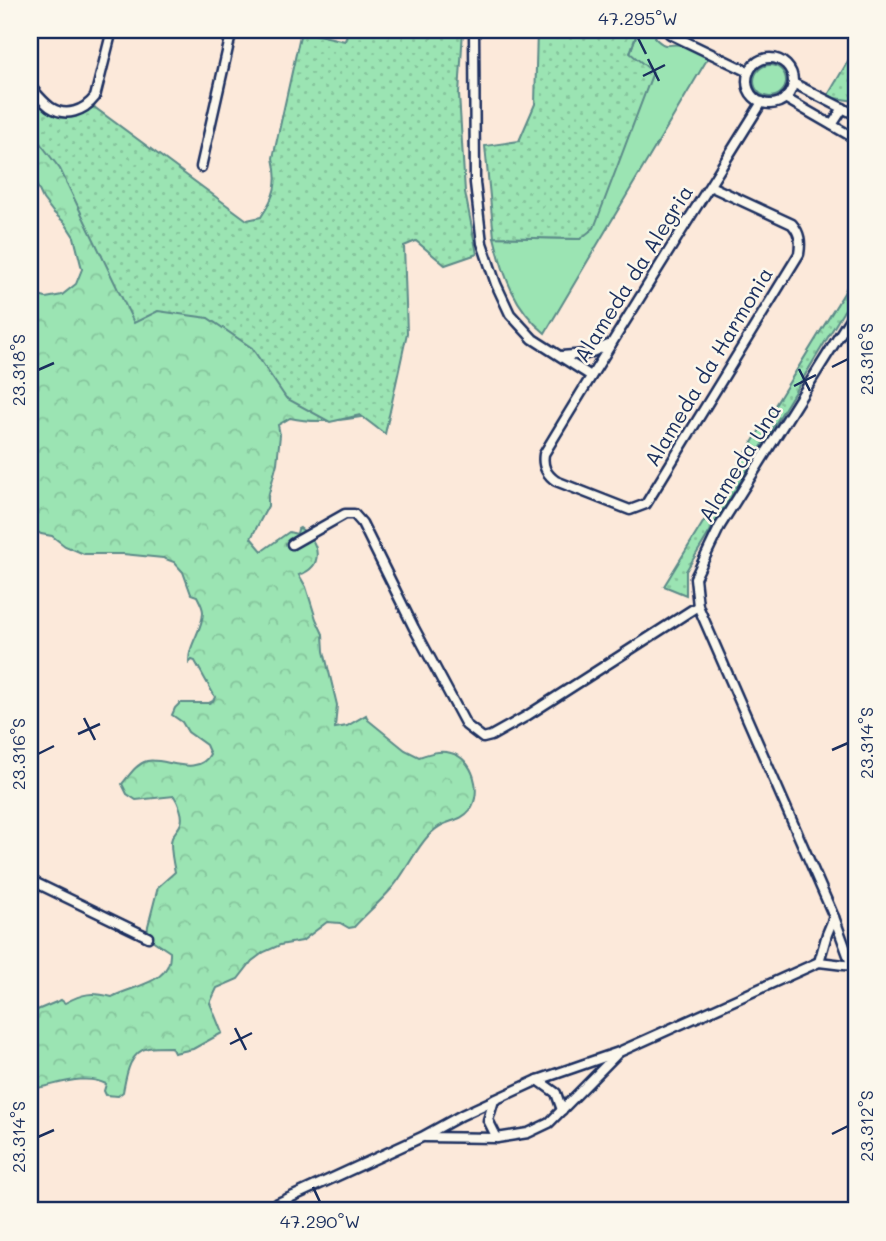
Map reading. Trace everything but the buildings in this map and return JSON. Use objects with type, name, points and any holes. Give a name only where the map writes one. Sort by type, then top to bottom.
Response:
[{"type":"street","points":[[30,86],[50,107],[59,111],[69,113],[88,105],[95,97],[112,30]]},
{"type":"street","points":[[201,167],[232,30]]},
{"type":"street","points":[[474,30],[475,183],[482,243],[510,314],[533,339],[591,376]]},
{"type":"street","points":[[670,34],[749,72]]},
{"type":"street","points":[[769,58],[780,60],[791,72],[793,83],[785,98],[774,103],[762,102],[749,90],[749,72],[757,62],[769,58]]},
{"type":"street","points":[[793,83],[856,115]]},
{"type":"street","points":[[785,98],[856,139]]},
{"type":"street","name":"Alameda da Alegria","points":[[544,467],[544,454],[762,102]]},
{"type":"street","points":[[832,125],[843,108]]},
{"type":"street","name":"Alameda da Harmonia","points":[[544,467],[546,473],[556,481],[630,510],[646,504],[799,254],[800,238],[792,224],[710,186]]},
{"type":"street","name":"Alameda Una","points":[[698,606],[695,578],[720,526],[856,309]]},
{"type":"street","points":[[561,356],[587,354],[611,344]]},
{"type":"street","points":[[292,544],[345,514],[354,514],[362,523],[466,725],[483,738],[525,717],[698,606],[834,916],[854,968]]},
{"type":"street","points":[[30,880],[148,937]]},
{"type":"street","points":[[819,962],[834,916]]},
{"type":"street","points":[[261,1211],[538,1080],[619,1052],[819,962],[854,968]]},
{"type":"street","points":[[422,1137],[497,1138],[528,1133],[550,1123],[619,1052]]},
{"type":"street","points":[[538,1080],[556,1093],[562,1110]]},
{"type":"street","points":[[494,1100],[488,1120],[497,1138]]},
{"type":"green space","points":[[348,30],[463,30],[459,94],[465,192],[477,254],[445,265],[416,241],[404,246],[407,333],[385,434],[360,415],[330,422],[286,398],[252,348],[208,318],[158,311],[134,323],[60,169],[30,130],[30,93],[52,113],[66,118],[94,107],[247,220],[261,217],[274,189],[276,175],[273,158],[301,31],[345,41]]},
{"type":"green space","points":[[537,30],[638,30],[630,53],[653,72],[594,228],[580,239],[494,237],[485,146],[519,141],[535,104]]},
{"type":"green space","points":[[638,30],[657,30],[655,38],[663,44],[691,48],[708,58],[545,333],[525,313],[511,290],[494,237],[580,239]]},
{"type":"green space","points":[[855,49],[856,101],[828,95]]},
{"type":"green space","points":[[770,65],[782,69],[786,81],[782,93],[770,97],[758,93],[754,81],[758,69]]},
{"type":"green space","points":[[53,138],[131,236],[410,199],[368,416],[319,421],[290,418],[278,425],[280,435],[277,463],[268,506],[251,538],[262,551],[289,532],[297,534],[300,528],[312,540],[317,553],[316,560],[313,566],[299,575],[323,634],[324,651],[337,705],[335,728],[347,726],[366,715],[368,720],[405,750],[419,757],[443,752],[459,756],[470,768],[476,785],[474,803],[470,810],[429,835],[392,888],[354,927],[327,922],[302,941],[280,945],[264,952],[252,961],[238,979],[217,988],[210,1003],[222,1033],[193,1049],[174,1053],[171,1047],[142,1050],[133,1060],[123,1092],[118,1096],[106,1095],[106,1084],[88,1079],[30,1089],[30,1013],[61,1000],[65,1003],[83,995],[112,997],[150,982],[165,971],[170,952],[147,935],[158,887],[175,872],[171,840],[181,823],[181,813],[174,796],[136,800],[127,794],[122,784],[136,767],[147,761],[189,766],[205,761],[210,754],[206,745],[188,732],[182,722],[172,715],[180,703],[209,703],[215,697],[195,661],[189,663],[203,610],[197,596],[191,594],[183,572],[174,562],[163,558],[123,554],[84,554],[30,527],[30,294],[46,298],[62,295],[76,284],[82,269],[74,237],[43,199],[30,177],[30,139]]},
{"type":"green space","points":[[856,267],[856,291],[686,571],[686,595],[664,586],[844,293]]}]
